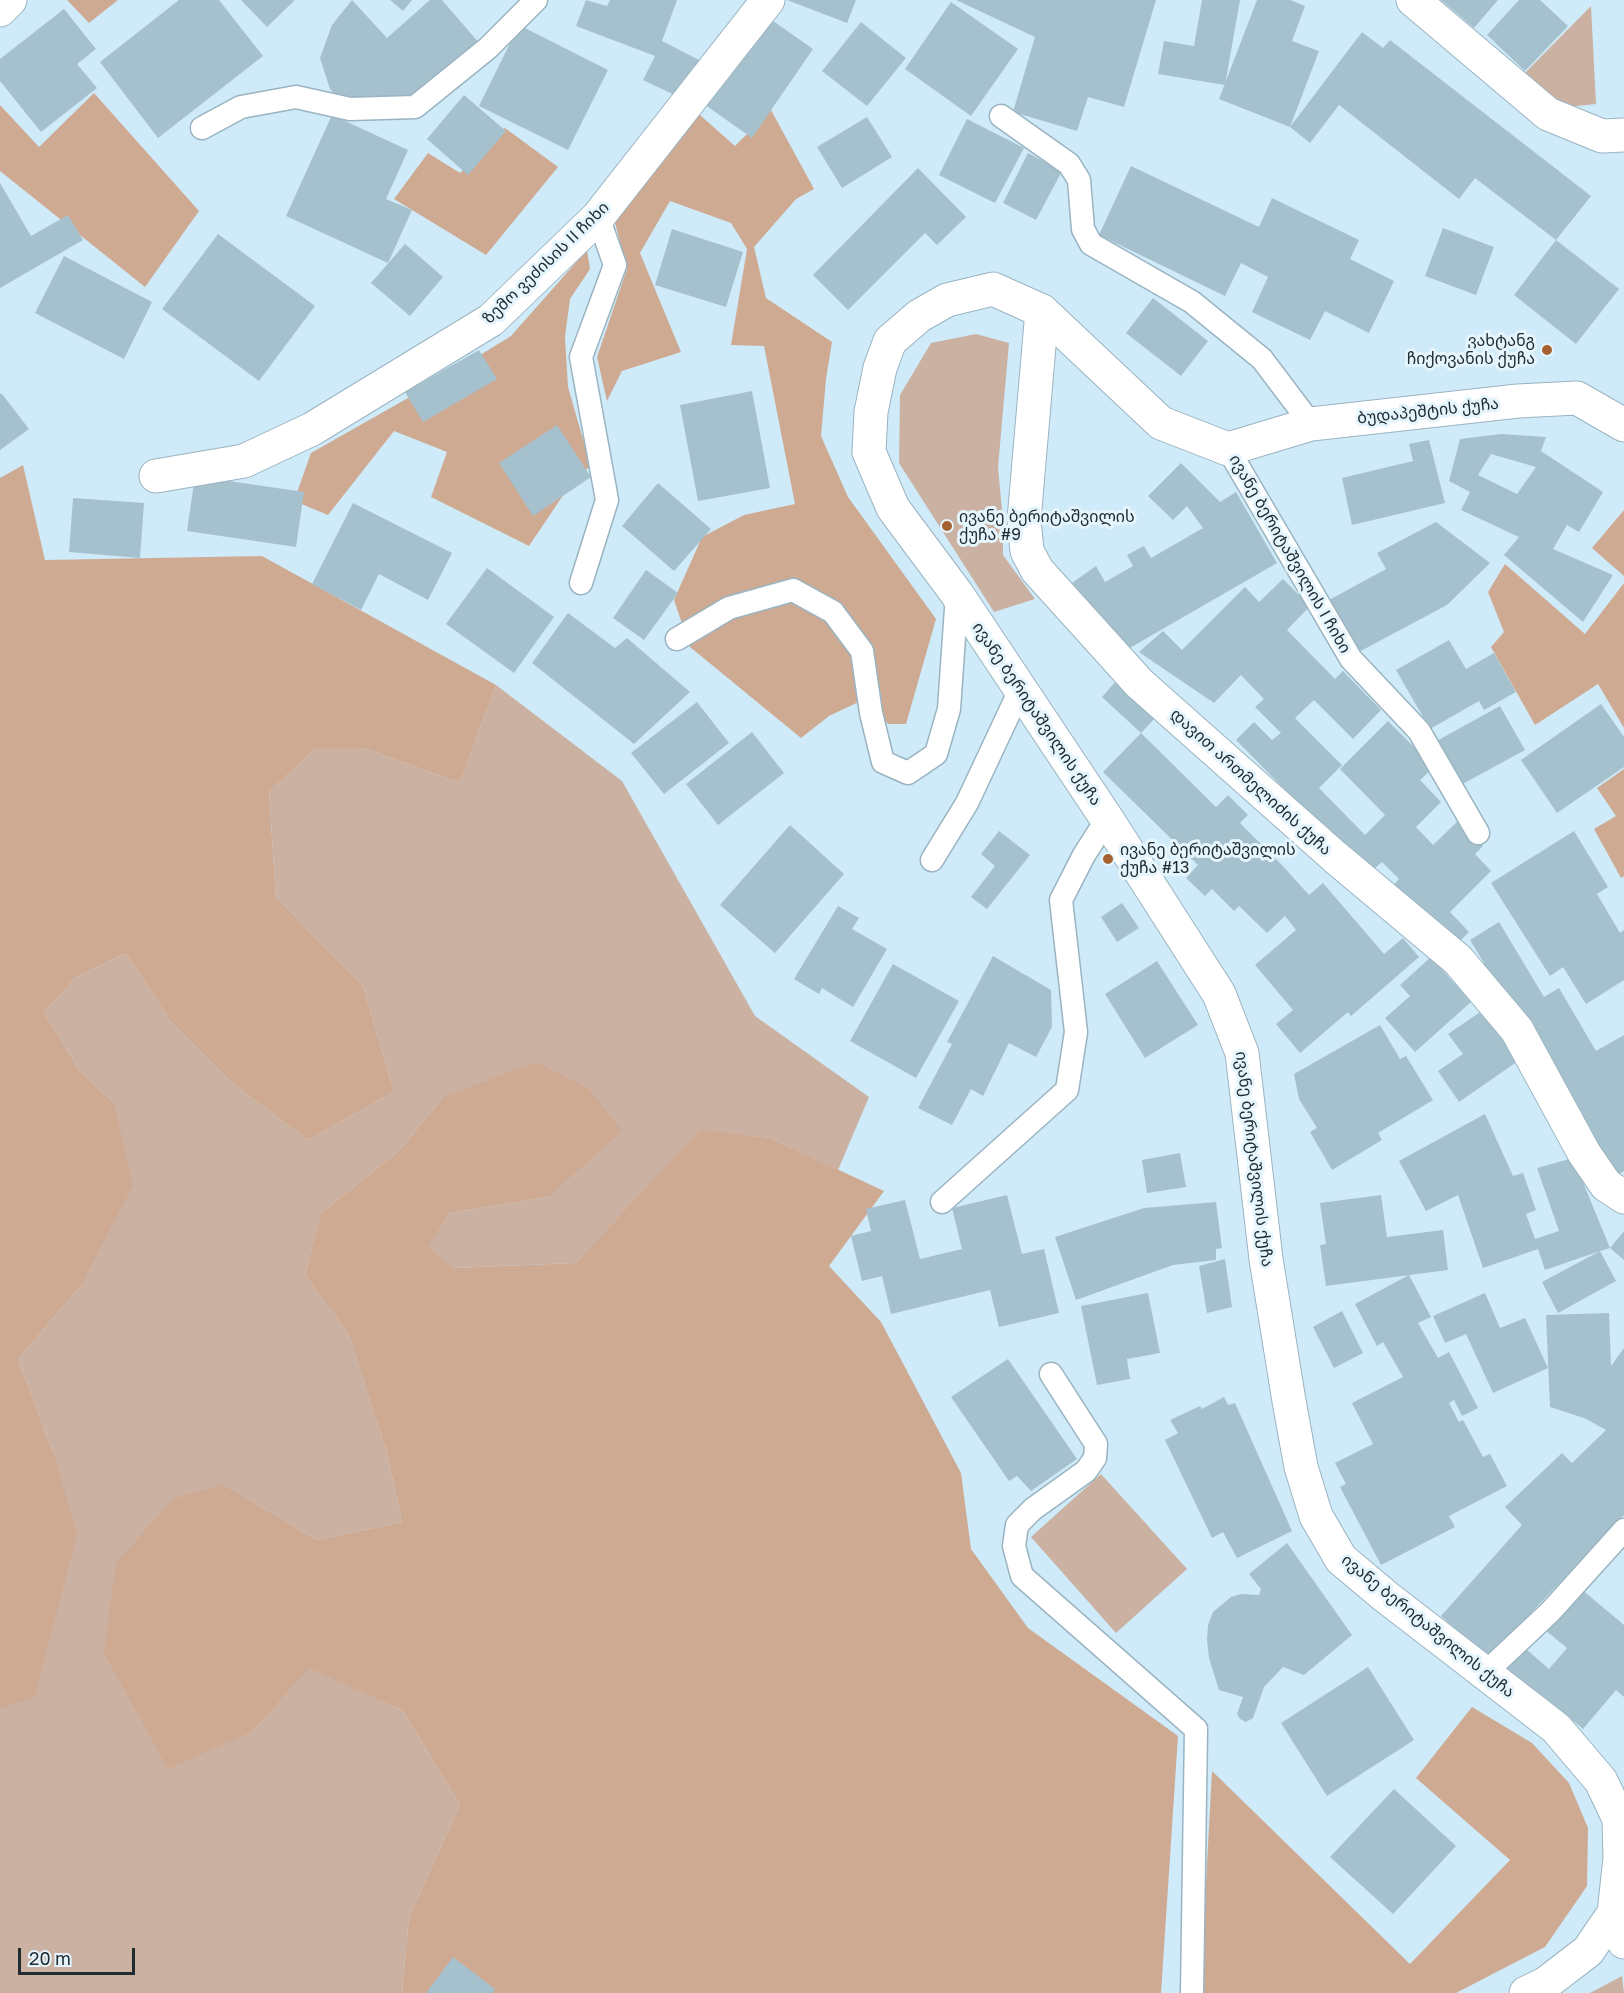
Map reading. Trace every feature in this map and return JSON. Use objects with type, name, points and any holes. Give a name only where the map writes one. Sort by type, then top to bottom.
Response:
[{"type":"main road","points":[[0,10],[10,0]]},
{"type":"main road","name":"ზემო ვეძისის II ჩიხი","points":[[156,476],[244,461],[312,429],[491,321],[598,217],[768,0]]},
{"type":"main road","points":[[1413,0],[1548,114],[1602,136],[1624,135]]},
{"type":"main road","name":"ივანე ბერიტაშვილის ქუჩა","points":[[1228,449],[1161,423],[1042,311],[993,289],[947,300],[919,316],[890,341],[880,368],[871,412],[869,452],[893,508],[957,594],[1107,819],[1219,994],[1242,1053],[1266,1259],[1301,1467],[1316,1516],[1341,1558],[1556,1728],[1602,1781],[1618,1819],[1619,1928],[1545,1984],[1526,1993]]},
{"type":"main road","name":"დავით ართმელიძის ქუჩა","points":[[1042,311],[1024,520],[1027,551],[1037,570],[1139,683],[1335,857],[1458,960],[1517,1030],[1584,1153],[1606,1185],[1624,1197]]},
{"type":"main road","name":"ბუდაპეშტის ქუჩა","points":[[1228,449],[1311,424],[1518,401],[1577,398],[1624,425]]},
{"type":"lane","points":[[202,128],[241,107],[296,97],[350,110],[415,107],[488,48],[536,0]]},
{"type":"lane","points":[[1001,116],[1069,164],[1079,180],[1083,229],[1091,244],[1192,302],[1262,359],[1311,424]]},
{"type":"lane","points":[[581,583],[608,500],[582,357],[615,265],[598,217]]},
{"type":"lane","name":"ივანე ბერიტაშვილის I ჩიხი","points":[[1228,449],[1352,659],[1419,731],[1478,833]]},
{"type":"lane","points":[[677,639],[729,608],[793,590],[833,612],[862,651],[871,713],[884,762],[908,773],[936,754],[950,709],[957,594]]},
{"type":"lane","points":[[932,860],[967,803],[1020,690]]},
{"type":"lane","points":[[942,1202],[1067,1090],[1076,1032],[1061,900],[1084,855],[1107,819]]},
{"type":"lane","points":[[1051,1374],[1095,1444],[1095,1458],[1086,1471],[1033,1509],[1017,1525],[1014,1546],[1022,1576],[1196,1729],[1191,1993]]},
{"type":"lane","points":[[1485,1673],[1551,1611],[1624,1530]]},
{"type":"shaded area","points":[[67,0],[118,0],[89,23]]},
{"type":"shaded area","points":[[1591,6],[1596,104],[1568,107],[1522,76]]},
{"type":"shaded area","points":[[94,93],[199,211],[145,287],[0,171],[0,105],[39,147]]},
{"type":"shaded area","points":[[692,108],[735,146],[771,110],[814,189],[796,199],[754,247],[766,298],[832,342],[821,436],[848,497],[936,619],[906,724],[888,724],[867,698],[829,716],[801,738],[690,647],[674,600],[702,537],[744,515],[795,504],[764,346],[731,345],[747,249],[731,223],[670,201],[640,253],[681,352],[622,371],[607,401],[597,357],[627,269],[613,215]]},
{"type":"shaded area","points":[[505,128],[558,167],[486,255],[394,199],[428,153],[460,173]]},
{"type":"shaded area","points":[[587,250],[590,269],[570,299],[565,337],[568,387],[591,467],[578,473],[529,546],[431,497],[447,452],[394,431],[328,515],[294,501],[311,453],[438,381],[511,336]]},
{"type":"shaded area","points":[[976,334],[1009,343],[998,467],[1003,521],[1003,555],[1035,599],[994,612],[899,463],[900,395],[931,343]]},
{"type":"shaded area","points":[[23,465],[45,560],[262,556],[496,685],[460,783],[364,748],[316,748],[269,792],[276,897],[363,986],[394,1092],[308,1140],[232,1083],[170,1021],[126,953],[75,978],[44,1013],[80,1071],[114,1103],[133,1185],[80,1287],[18,1359],[54,1455],[77,1534],[35,1696],[0,1710],[0,478]]},
{"type":"shaded area","points":[[1624,510],[1624,576],[1592,548]]},
{"type":"shaded area","points":[[1505,564],[1585,634],[1624,583],[1624,728],[1598,684],[1535,725],[1491,647],[1504,632],[1488,592]]},
{"type":"shaded area","points":[[496,685],[622,781],[755,1016],[869,1097],[838,1170],[770,1138],[700,1131],[575,1263],[454,1268],[427,1247],[449,1213],[548,1197],[443,1097],[400,1150],[320,1214],[305,1275],[348,1333],[386,1449],[402,1522],[317,1540],[223,1484],[253,1731],[309,1667],[403,1711],[460,1805],[409,1917],[402,1993],[0,1993],[0,1710],[35,1695],[54,1455],[18,1359],[80,1287],[114,1103],[80,1071],[44,1013],[75,978],[126,953],[170,1021],[232,1083],[308,1140],[394,1092],[363,986],[276,897],[269,792],[316,748],[364,748],[460,783]]},
{"type":"shaded area","points":[[1624,769],[1624,876],[1621,878],[1594,829],[1616,816],[1597,788]]},
{"type":"shaded area","points":[[536,1062],[588,1088],[622,1131],[548,1197],[449,1213],[428,1247],[454,1268],[575,1263],[700,1130],[770,1138],[884,1191],[829,1266],[881,1322],[961,1473],[971,1549],[1028,1628],[1178,1736],[1161,1993],[402,1993],[409,1917],[460,1805],[403,1711],[309,1668],[253,1731],[168,1769],[104,1653],[116,1563],[173,1499],[223,1484],[317,1540],[402,1522],[386,1449],[348,1333],[305,1275],[320,1214],[400,1150],[443,1097]]},
{"type":"shaded area","points":[[1101,1474],[1187,1569],[1116,1633],[1031,1537]]},
{"type":"shaded area","points":[[1472,1707],[1532,1743],[1569,1783],[1588,1828],[1587,1886],[1545,1947],[1456,1993],[1200,1993],[1212,1771],[1410,1964],[1510,1860],[1416,1778]]},
{"type":"shaded area","points":[[1622,1976],[1624,1993],[1590,1993]]},
{"type":"building","points":[[179,0],[219,0],[263,56],[158,138],[100,62]]},
{"type":"building","points":[[241,0],[295,0],[267,27]]},
{"type":"building","points":[[352,0],[387,38],[430,0],[442,0],[480,44],[416,95],[342,102],[330,89],[320,58],[332,25]]},
{"type":"building","points":[[390,0],[412,0],[403,11]]},
{"type":"building","points":[[586,0],[607,6],[610,0],[677,0],[662,41],[699,60],[681,98],[643,80],[655,56],[576,26]]},
{"type":"building","points":[[787,0],[856,0],[847,23]]},
{"type":"building","points":[[956,0],[1156,0],[1124,107],[1088,97],[1077,131],[1013,112],[1035,37]]},
{"type":"building","points":[[1202,0],[1240,0],[1225,85],[1158,74],[1164,41],[1194,46]]},
{"type":"building","points":[[1257,0],[1290,0],[1305,6],[1292,41],[1319,51],[1290,127],[1219,99]]},
{"type":"building","points":[[1441,0],[1498,0],[1474,28]]},
{"type":"building","points":[[1519,0],[1540,0],[1568,26],[1525,71],[1487,35]]},
{"type":"building","points":[[951,2],[1018,49],[971,116],[905,69]]},
{"type":"building","points":[[64,9],[96,49],[77,64],[97,88],[41,132],[0,81],[0,59]]},
{"type":"building","points":[[766,16],[813,49],[752,138],[704,104]]},
{"type":"building","points":[[861,22],[906,58],[867,106],[822,71]]},
{"type":"building","points":[[519,25],[608,70],[568,150],[479,106]]},
{"type":"building","points":[[1362,32],[1383,48],[1390,40],[1591,196],[1556,240],[1475,178],[1459,199],[1339,105],[1310,143],[1290,127]]},
{"type":"building","points":[[464,95],[506,131],[468,175],[427,139]]},
{"type":"building","points":[[332,115],[408,150],[386,199],[412,210],[388,263],[286,216]]},
{"type":"building","points":[[867,117],[892,157],[842,188],[817,147]]},
{"type":"building","points":[[967,119],[1024,148],[995,203],[939,175]]},
{"type":"building","points":[[1028,153],[1062,171],[1036,220],[1003,203]]},
{"type":"building","points":[[1131,166],[1259,227],[1272,198],[1359,240],[1350,259],[1394,281],[1369,333],[1325,311],[1310,340],[1252,312],[1268,277],[1241,263],[1225,296],[1099,235]]},
{"type":"building","points":[[918,168],[966,217],[937,245],[925,233],[848,310],[813,275]]},
{"type":"building","points":[[0,183],[31,236],[68,215],[83,240],[0,288]]},
{"type":"building","points":[[1443,228],[1494,247],[1476,295],[1425,276]]},
{"type":"building","points":[[672,229],[743,252],[726,307],[655,285]]},
{"type":"building","points":[[218,234],[315,306],[259,381],[162,309]]},
{"type":"building","points":[[1556,240],[1619,289],[1576,344],[1514,295]]},
{"type":"building","points":[[405,244],[443,277],[410,316],[371,283]]},
{"type":"building","points":[[64,256],[152,302],[124,359],[35,313]]},
{"type":"building","points":[[1153,298],[1208,341],[1181,376],[1126,333]]},
{"type":"building","points":[[479,350],[497,379],[423,422],[405,392]]},
{"type":"building","points":[[752,391],[770,488],[698,501],[680,405]]},
{"type":"building","points":[[0,394],[29,429],[0,450]]},
{"type":"building","points":[[557,425],[591,477],[533,516],[499,463]]},
{"type":"building","points":[[1501,434],[1546,437],[1541,451],[1603,492],[1579,532],[1567,525],[1553,549],[1613,575],[1583,622],[1504,555],[1519,537],[1461,510],[1470,492],[1449,481],[1460,439]],"holes":[[[1491,454],[1536,467],[1517,494],[1478,475]]]},
{"type":"building","points":[[1429,440],[1445,503],[1352,525],[1342,478],[1413,461],[1409,444]]},
{"type":"building","points":[[1181,463],[1220,502],[1236,492],[1277,563],[1128,649],[1072,583],[1096,566],[1105,582],[1133,566],[1127,555],[1144,546],[1151,558],[1203,528],[1187,506],[1173,520],[1148,496]]},
{"type":"building","points":[[195,476],[304,492],[296,547],[187,531]]},
{"type":"building","points":[[658,483],[711,529],[674,571],[622,526]]},
{"type":"building","points":[[73,498],[144,503],[140,558],[69,552]]},
{"type":"building","points":[[353,503],[452,553],[428,600],[379,574],[361,610],[312,584]]},
{"type":"building","points":[[1436,522],[1490,563],[1447,605],[1357,653],[1329,600],[1386,569],[1377,553]]},
{"type":"building","points":[[487,568],[554,617],[514,673],[446,624]]},
{"type":"building","points":[[646,570],[678,593],[644,640],[613,618]]},
{"type":"building","points":[[1283,579],[1310,606],[1287,630],[1335,679],[1343,671],[1381,710],[1353,739],[1314,700],[1295,718],[1342,765],[1319,788],[1365,835],[1385,815],[1340,769],[1388,721],[1434,767],[1420,780],[1441,802],[1416,827],[1433,845],[1458,821],[1483,846],[1475,854],[1491,871],[1450,912],[1469,932],[1452,949],[1391,888],[1399,879],[1382,862],[1368,874],[1236,740],[1254,722],[1272,740],[1281,733],[1255,707],[1264,699],[1241,675],[1214,703],[1139,652],[1163,631],[1182,650],[1245,587],[1259,602]]},
{"type":"building","points":[[568,613],[615,648],[627,638],[690,692],[634,744],[532,663]]},
{"type":"building","points":[[1449,640],[1466,669],[1494,653],[1516,692],[1484,710],[1479,701],[1430,729],[1396,670]]},
{"type":"building","points":[[1116,681],[1156,717],[1141,733],[1102,697]]},
{"type":"building","points":[[697,702],[729,743],[664,794],[631,753]]},
{"type":"building","points":[[1601,704],[1624,737],[1624,767],[1557,813],[1521,760]]},
{"type":"building","points":[[1500,706],[1525,750],[1457,787],[1433,743]]},
{"type":"building","points":[[752,732],[784,773],[718,825],[686,784]]},
{"type":"building","points":[[1141,733],[1216,807],[1228,795],[1248,815],[1240,823],[1309,895],[1323,883],[1384,954],[1403,938],[1419,957],[1351,1016],[1348,1012],[1300,1053],[1276,1024],[1293,1010],[1255,965],[1296,930],[1285,916],[1267,933],[1239,906],[1234,911],[1212,889],[1205,896],[1186,878],[1198,865],[1103,772]]},
{"type":"building","points":[[790,825],[844,874],[775,953],[720,905]]},
{"type":"building","points":[[999,831],[1030,855],[987,909],[971,897],[995,866],[981,854]]},
{"type":"building","points":[[1574,831],[1608,887],[1597,894],[1620,933],[1624,930],[1624,980],[1586,1004],[1563,967],[1550,976],[1491,883]]},
{"type":"building","points":[[1122,903],[1139,928],[1117,942],[1101,917]]},
{"type":"building","points":[[838,906],[859,918],[852,929],[887,949],[853,1007],[822,988],[819,994],[794,979]]},
{"type":"building","points":[[1499,922],[1544,997],[1559,988],[1596,1051],[1624,1035],[1624,1171],[1617,1175],[1568,1092],[1475,969],[1484,963],[1470,940]]},
{"type":"building","points":[[993,956],[1051,990],[1052,1027],[1036,1057],[1009,1043],[983,1096],[971,1089],[952,1125],[918,1108],[952,1044],[947,1042]]},
{"type":"building","points":[[1431,957],[1471,1002],[1415,1052],[1385,1018],[1410,996],[1400,985]]},
{"type":"building","points":[[1157,961],[1198,1025],[1145,1058],[1105,994]]},
{"type":"building","points":[[893,964],[959,1001],[916,1078],[850,1041]]},
{"type":"building","points":[[1486,1008],[1521,1059],[1459,1102],[1438,1071],[1463,1054],[1448,1034]]},
{"type":"building","points":[[1380,1025],[1400,1059],[1406,1056],[1433,1100],[1378,1133],[1382,1140],[1332,1170],[1310,1132],[1317,1128],[1299,1099],[1294,1074]]},
{"type":"building","points":[[1485,1114],[1513,1176],[1523,1173],[1536,1210],[1526,1214],[1535,1239],[1559,1231],[1537,1168],[1573,1158],[1610,1248],[1545,1270],[1538,1249],[1483,1268],[1458,1195],[1426,1211],[1399,1161]]},
{"type":"building","points":[[1180,1153],[1186,1187],[1147,1193],[1142,1160]]},
{"type":"building","points":[[1007,1195],[1022,1254],[1044,1249],[1059,1313],[999,1327],[990,1290],[891,1314],[882,1276],[862,1281],[851,1236],[871,1231],[866,1209],[905,1200],[920,1259],[962,1249],[952,1208]]},
{"type":"building","points":[[1381,1195],[1387,1237],[1443,1230],[1448,1270],[1326,1286],[1320,1245],[1326,1244],[1320,1203]]},
{"type":"building","points":[[1216,1202],[1222,1248],[1216,1249],[1216,1260],[1173,1265],[1076,1300],[1055,1237],[1144,1208]]},
{"type":"building","points":[[1624,1231],[1624,1260],[1610,1248]]},
{"type":"building","points":[[1600,1251],[1616,1281],[1558,1313],[1542,1282]]},
{"type":"building","points":[[1225,1259],[1232,1307],[1207,1313],[1199,1266]]},
{"type":"building","points":[[1409,1275],[1431,1317],[1418,1323],[1438,1358],[1449,1352],[1478,1408],[1462,1416],[1454,1400],[1449,1403],[1459,1422],[1463,1420],[1483,1457],[1490,1454],[1507,1486],[1449,1516],[1455,1527],[1381,1565],[1340,1487],[1346,1484],[1335,1463],[1373,1444],[1352,1403],[1403,1377],[1383,1342],[1377,1346],[1355,1304]]},
{"type":"building","points":[[1148,1293],[1160,1353],[1127,1359],[1130,1379],[1097,1385],[1081,1306]]},
{"type":"building","points":[[1485,1293],[1500,1328],[1525,1318],[1548,1368],[1493,1393],[1466,1334],[1445,1343],[1433,1316]]},
{"type":"building","points":[[1342,1311],[1363,1353],[1334,1368],[1313,1327]]},
{"type":"building","points":[[1609,1313],[1611,1366],[1624,1348],[1624,1515],[1488,1658],[1441,1616],[1522,1525],[1505,1507],[1562,1453],[1572,1463],[1606,1430],[1584,1418],[1550,1407],[1546,1315]]},
{"type":"building","points":[[1008,1359],[1077,1459],[1031,1491],[1017,1476],[1009,1481],[951,1397]]},
{"type":"building","points":[[1224,1397],[1228,1405],[1235,1403],[1292,1531],[1237,1558],[1223,1532],[1212,1538],[1165,1440],[1178,1433],[1170,1420],[1200,1406],[1202,1409]]},
{"type":"building","points":[[1287,1543],[1352,1635],[1304,1675],[1283,1667],[1264,1687],[1253,1718],[1246,1722],[1237,1714],[1243,1697],[1219,1690],[1209,1658],[1208,1625],[1213,1612],[1231,1597],[1241,1594],[1259,1595],[1261,1589],[1249,1574]]},
{"type":"building","points":[[1580,1588],[1624,1625],[1624,1697],[1616,1690],[1583,1729],[1542,1695],[1537,1701],[1504,1673],[1525,1648],[1549,1669],[1567,1648],[1545,1630]]},
{"type":"building","points":[[1368,1667],[1414,1740],[1327,1796],[1281,1723]]},
{"type":"building","points":[[1394,1789],[1456,1846],[1393,1914],[1330,1857]]},
{"type":"building","points":[[453,1957],[495,1989],[493,1993],[426,1993]]},
{"type":"place","name":"ვახტანგ ჩიქოვანის ქუჩა","points":[[1547,350]]},
{"type":"place","name":"ივანე ბერიტაშვილის ქუჩა #9","points":[[947,526]]},
{"type":"place","name":"ივანე ბერიტაშვილის ქუჩა #13","points":[[1108,859]]}]
